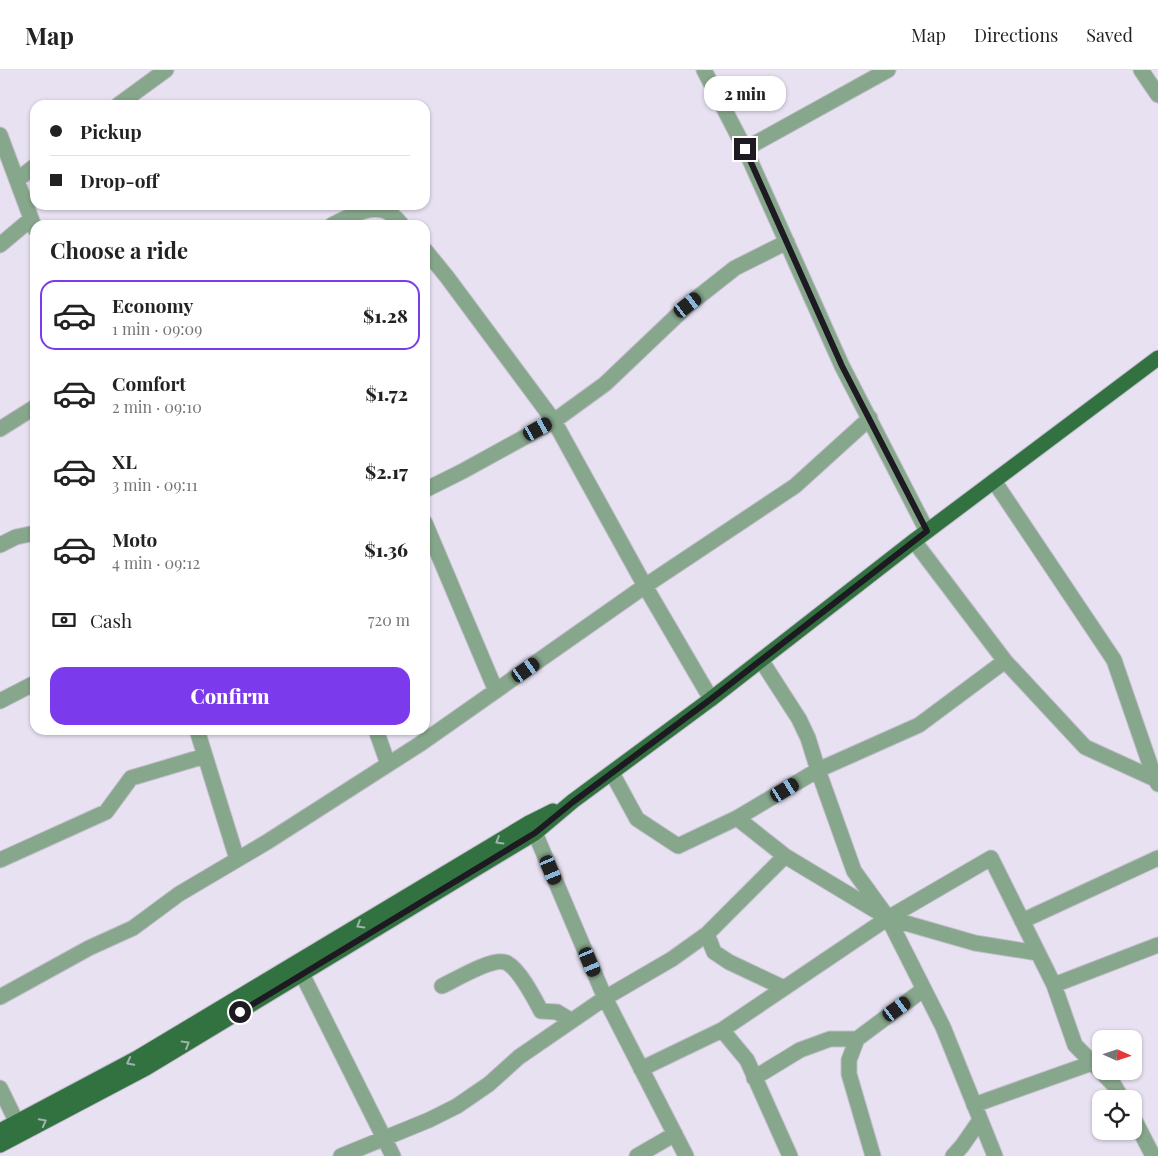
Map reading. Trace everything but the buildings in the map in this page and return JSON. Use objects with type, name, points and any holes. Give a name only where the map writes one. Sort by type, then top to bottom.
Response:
[{"type":"main road","points":[[0,1131],[19,1128],[146,1068],[299,969],[573,802],[711,699],[927,531],[1158,358]]},
{"type":"main road","points":[[0,1145],[19,1128]]},
{"type":"street","points":[[125,100],[166,70]]},
{"type":"street","points":[[704,70],[745,149],[842,366],[927,531]]},
{"type":"street","points":[[745,149],[888,70]]},
{"type":"street","points":[[1141,70],[1158,95]]},
{"type":"street","points":[[0,135],[32,220]]},
{"type":"street","points":[[17,180],[30,170]]},
{"type":"street","points":[[342,220],[356,213],[376,210],[390,213],[397,220]]},
{"type":"street","points":[[0,245],[30,226]]},
{"type":"street","points":[[430,488],[554,420],[605,384],[688,305],[735,268],[787,242]]},
{"type":"street","points":[[430,256],[554,420],[644,586],[711,699]]},
{"type":"street","points":[[0,429],[30,410]]},
{"type":"street","points":[[0,997],[89,948],[133,928],[179,894],[388,764],[496,691],[644,586],[795,486],[870,418]]},
{"type":"street","points":[[994,481],[1114,660],[1157,782]]},
{"type":"street","points":[[0,545],[16,537],[30,533]]},
{"type":"street","points":[[430,535],[496,691]]},
{"type":"street","points":[[914,541],[1005,661],[1084,746],[1157,782]]},
{"type":"street","points":[[761,660],[799,719],[808,738],[854,871],[888,918],[943,1027],[995,1156]]},
{"type":"street","points":[[612,773],[637,819],[678,846],[737,818],[818,770],[920,725],[1005,661]]},
{"type":"street","points":[[0,701],[30,686]]},
{"type":"street","points":[[199,735],[237,859]]},
{"type":"street","points":[[378,735],[388,764]]},
{"type":"street","points":[[0,860],[106,812],[131,778],[205,756]]},
{"type":"street","points":[[737,818],[785,856],[888,918],[975,943],[1038,953]]},
{"type":"street","points":[[532,828],[605,998],[686,1156]]},
{"type":"street","points":[[341,1156],[429,1120],[457,1106],[489,1084],[518,1057],[605,998],[672,959],[707,934],[785,856]]},
{"type":"street","points":[[641,1069],[722,1030],[888,918],[991,858],[1054,985],[1076,1045],[1092,1063],[974,1104]]},
{"type":"street","points":[[1022,921],[1158,858]]},
{"type":"street","points":[[707,934],[714,952],[729,962],[784,988]]},
{"type":"street","points":[[1054,985],[1158,945]]},
{"type":"street","points":[[442,986],[494,962],[507,963],[523,980],[541,1011],[557,1012],[572,1021]]},
{"type":"street","points":[[299,969],[393,1156]]},
{"type":"street","points":[[873,1156],[848,1074],[849,1060],[857,1039],[924,989]]},
{"type":"street","points":[[722,1030],[747,1060],[790,1156]]},
{"type":"street","points":[[754,1078],[800,1050],[830,1039],[857,1039]]},
{"type":"street","points":[[1109,1080],[1117,1090]]},
{"type":"street","points":[[0,1088],[19,1128]]},
{"type":"street","points":[[953,1156],[980,1120]]},
{"type":"street","points":[[636,1156],[675,1134]]},
{"type":"street","points":[[1142,1135],[1153,1156]]},
{"type":"route","points":[[240,1012],[535,833],[927,531],[842,366],[745,149]]}]
